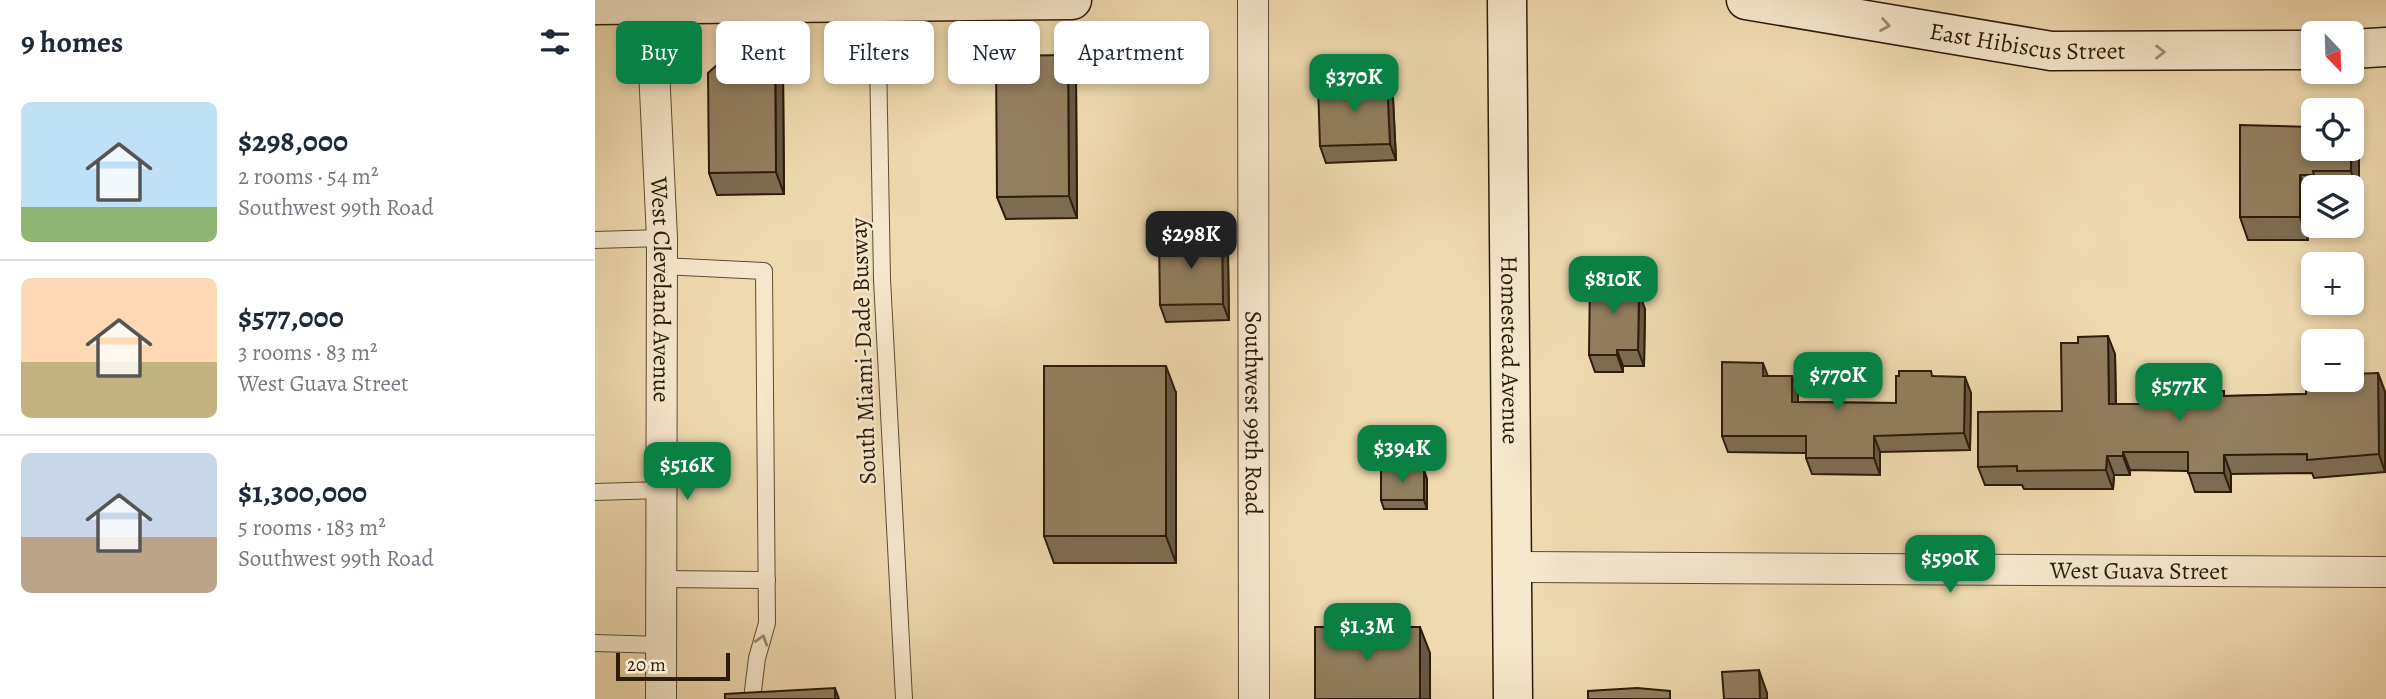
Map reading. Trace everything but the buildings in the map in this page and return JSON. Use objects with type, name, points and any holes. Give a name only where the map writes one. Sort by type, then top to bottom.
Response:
[{"type":"street","points":[[595,5],[1072,0]]},
{"type":"street","name":"Southwest 99th Road","points":[[1253,0],[1254,699]]},
{"type":"street","name":"Homestead Avenue","points":[[1507,0],[1514,567],[1513,699]]},
{"type":"street","name":"East Hibiscus Street","points":[[1746,0],[2051,51],[2301,50]]},
{"type":"street","name":"West Cleveland Avenue","points":[[651,6],[662,252],[661,699]]},
{"type":"street","points":[[2364,48],[2386,47]]},
{"type":"street","name":"West Guava Street","points":[[1514,567],[2386,572]]},
{"type":"lane","name":"South Miami-Dade Busway","points":[[877,1],[885,349],[904,699]]},
{"type":"lane","points":[[595,240],[764,271],[767,623],[757,658],[752,699]]},
{"type":"lane","points":[[595,492],[661,490]]},
{"type":"lane","points":[[662,579],[767,580]]},
{"type":"lane","points":[[595,643],[661,645]]}]
